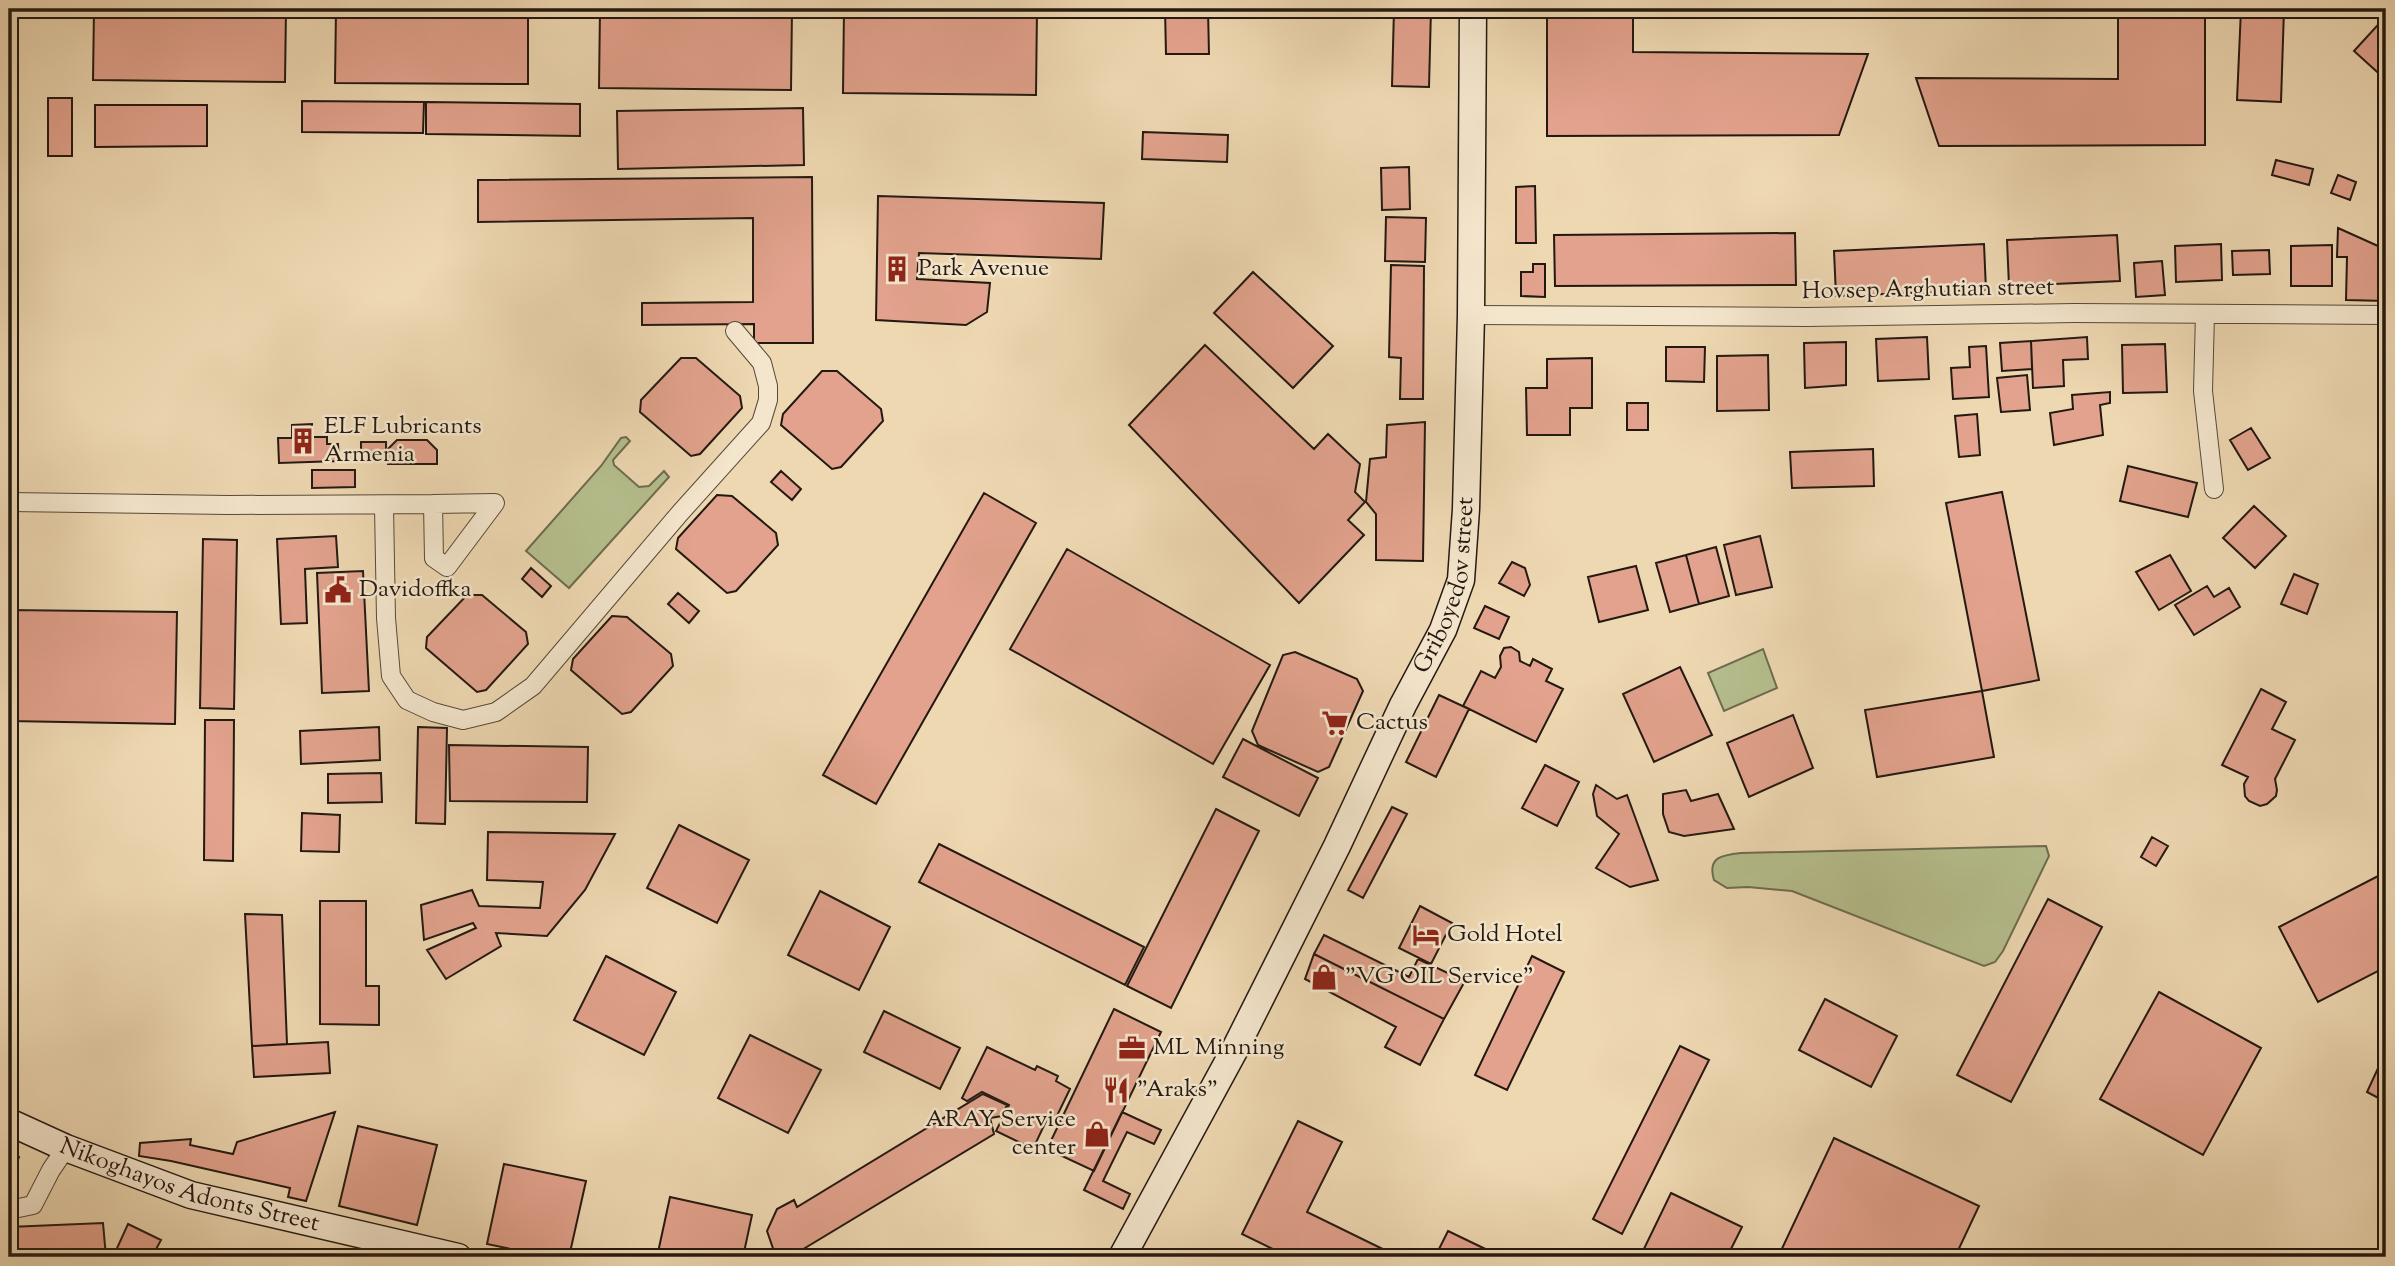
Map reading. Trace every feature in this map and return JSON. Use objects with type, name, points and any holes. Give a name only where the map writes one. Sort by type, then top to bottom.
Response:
[{"type":"street","name":"Griboyedov street","points":[[1134,1257],[1245,1055],[1452,633],[1472,580],[1477,516],[1473,9]]},
{"type":"street","name":"Griboyedov street","points":[[1122,1257],[1234,1049],[1338,846],[1403,705],[1443,630],[1461,580],[1476,315],[1484,9]]},
{"type":"street","points":[[2205,314],[2203,391],[2214,488]]},
{"type":"street","name":"Hovsep Arghutian street","points":[[1476,315],[2386,315]]},
{"type":"street","points":[[384,506],[386,618],[391,676],[407,700],[433,712],[463,720],[496,712],[533,686],[662,533],[761,423],[768,400],[768,386],[762,363],[734,331]]},
{"type":"street","points":[[9,502],[384,506],[433,504]]},
{"type":"street","name":"Nikoghayos Adonts Street","points":[[9,1122],[63,1152],[186,1205],[410,1257]]},
{"type":"street","name":"Nikoghayos Adonts Street","points":[[9,1133],[191,1195],[458,1257]]},
{"type":"street","points":[[9,1210],[33,1205],[63,1152]]},
{"type":"green space","points":[[626,437],[630,441],[613,460],[614,465],[639,487],[649,486],[664,471],[669,477],[569,588],[526,551],[601,466],[621,438]]},
{"type":"green space","points":[[1763,649],[1777,688],[1724,711],[1708,673]]},
{"type":"green space","points":[[2046,846],[2049,856],[2003,951],[1995,962],[1984,966],[1792,891],[1727,888],[1714,880],[1712,872],[1714,862],[1718,859],[1741,853]]},
{"type":"building","points":[[94,9],[286,9],[285,82],[93,80]]},
{"type":"building","points":[[336,9],[528,9],[528,84],[335,83]]},
{"type":"building","points":[[600,9],[792,9],[791,90],[599,88]]},
{"type":"building","points":[[844,9],[1037,9],[1036,95],[843,93]]},
{"type":"building","points":[[1165,9],[1208,9],[1209,54],[1166,54]]},
{"type":"building","points":[[1394,9],[1431,9],[1429,87],[1392,86]]},
{"type":"building","points":[[1547,9],[1633,9],[1633,52],[1868,54],[1839,135],[1547,136]]},
{"type":"building","points":[[2118,9],[2205,9],[2205,145],[1939,146],[1916,78],[2118,79]]},
{"type":"building","points":[[2241,9],[2284,9],[2281,102],[2237,100]]},
{"type":"building","points":[[2386,16],[2386,80],[2354,51]]},
{"type":"building","points":[[48,98],[72,98],[72,156],[48,156]]},
{"type":"building","points":[[302,101],[424,102],[423,133],[302,132]]},
{"type":"building","points":[[426,102],[580,104],[580,136],[426,134]]},
{"type":"building","points":[[95,105],[207,105],[207,146],[95,147]]},
{"type":"building","points":[[803,108],[804,165],[618,169],[617,111]]},
{"type":"building","points":[[1143,132],[1228,135],[1227,162],[1142,159]]},
{"type":"building","points":[[2276,160],[2313,169],[2309,185],[2272,175]]},
{"type":"building","points":[[1409,167],[1410,209],[1382,210],[1381,168]]},
{"type":"building","points":[[2338,175],[2356,182],[2350,200],[2331,193]]},
{"type":"building","points":[[812,177],[813,343],[754,343],[754,324],[642,325],[642,303],[753,302],[753,218],[478,222],[478,180]]},
{"type":"building","points":[[1535,186],[1536,243],[1516,243],[1516,187]]},
{"type":"building","name":"Park Avenue","points":[[878,196],[1104,203],[1101,259],[919,253],[917,279],[990,283],[987,312],[966,325],[876,320]]},
{"type":"building","points":[[1386,217],[1426,218],[1425,262],[1385,261]]},
{"type":"building","points":[[2338,228],[2378,246],[2379,263],[2386,264],[2386,301],[2346,300],[2347,257],[2337,257]]},
{"type":"building","points":[[1795,233],[1796,285],[1555,286],[1554,235]]},
{"type":"building","points":[[2117,235],[2120,281],[2009,286],[2007,240]]},
{"type":"building","points":[[1984,244],[1986,290],[1836,296],[1834,251]]},
{"type":"building","points":[[2221,244],[2222,280],[2176,282],[2175,246]]},
{"type":"building","points":[[2332,245],[2332,286],[2291,286],[2291,246]]},
{"type":"building","points":[[2269,250],[2270,274],[2233,275],[2232,251]]},
{"type":"building","points":[[2162,261],[2165,295],[2136,297],[2134,263]]},
{"type":"building","points":[[1533,264],[1545,264],[1545,297],[1521,296],[1521,272],[1533,272]]},
{"type":"building","points":[[1391,265],[1424,266],[1423,399],[1400,399],[1401,358],[1389,357]]},
{"type":"building","points":[[1253,272],[1333,346],[1293,388],[1214,313]]},
{"type":"building","points":[[1927,337],[1929,379],[1878,381],[1876,339]]},
{"type":"building","points":[[2087,337],[2088,359],[2063,360],[2064,386],[2033,388],[2031,341]]},
{"type":"building","points":[[2031,341],[2032,369],[2002,371],[2000,343]]},
{"type":"building","points":[[1846,342],[1846,385],[1805,388],[1804,343]]},
{"type":"building","points":[[2165,344],[2167,392],[2123,393],[2122,345]]},
{"type":"building","points":[[1205,345],[1314,449],[1328,434],[1360,464],[1355,492],[1365,502],[1348,520],[1364,535],[1299,603],[1129,425]]},
{"type":"building","points":[[1986,346],[1989,397],[1953,399],[1951,368],[1970,367],[1969,347]]},
{"type":"building","points":[[1666,347],[1705,347],[1704,382],[1666,381]]},
{"type":"building","points":[[1768,355],[1769,410],[1717,411],[1717,356]]},
{"type":"building","points":[[681,358],[696,358],[740,396],[742,408],[700,454],[691,456],[640,412],[641,400]]},
{"type":"building","points":[[1592,358],[1592,408],[1570,408],[1570,435],[1527,435],[1526,388],[1547,388],[1547,359]]},
{"type":"building","points":[[822,371],[837,371],[881,409],[883,421],[841,467],[832,469],[781,425],[783,414]]},
{"type":"building","points":[[2027,375],[2030,410],[2001,412],[1997,378]]},
{"type":"building","points":[[2110,392],[2110,403],[2100,405],[2103,435],[2054,445],[2050,413],[2073,409],[2072,395]]},
{"type":"building","points":[[1627,403],[1648,403],[1648,430],[1627,430]]},
{"type":"building","points":[[1977,414],[1980,455],[1959,457],[1955,416]]},
{"type":"building","points":[[1425,422],[1423,561],[1376,560],[1376,514],[1366,502],[1370,459],[1386,457],[1387,425]]},
{"type":"building","name":"ELF Lubricants Armenia","points":[[312,424],[312,437],[327,437],[327,444],[338,444],[339,461],[279,463],[278,438],[292,438],[292,425]]},
{"type":"building","points":[[2251,428],[2270,458],[2248,470],[2230,440]]},
{"type":"building","points":[[397,440],[427,440],[437,450],[437,464],[388,464],[388,449]]},
{"type":"building","points":[[361,442],[386,442],[386,461],[361,461]]},
{"type":"building","points":[[1873,449],[1874,486],[1792,488],[1790,452]]},
{"type":"building","points":[[2128,466],[2197,483],[2188,517],[2120,501]]},
{"type":"building","points":[[312,470],[355,470],[355,487],[312,488]]},
{"type":"building","points":[[781,471],[801,489],[792,500],[771,482]]},
{"type":"building","points":[[2002,492],[2039,680],[1982,691],[1946,503]]},
{"type":"building","points":[[984,493],[1036,523],[876,804],[823,775]]},
{"type":"building","points":[[717,495],[732,496],[776,533],[778,545],[736,591],[727,593],[676,549],[678,538]]},
{"type":"building","points":[[2254,506],[2286,536],[2255,568],[2223,538]]},
{"type":"building","points":[[336,536],[338,567],[305,569],[307,623],[281,624],[277,539]]},
{"type":"building","points":[[1760,536],[1772,587],[1736,595],[1724,545]]},
{"type":"building","points":[[203,539],[237,540],[234,709],[200,708]]},
{"type":"building","points":[[1716,547],[1729,596],[1699,604],[1686,555]]},
{"type":"building","points":[[1067,549],[1270,665],[1213,764],[1010,649]]},
{"type":"building","points":[[1686,555],[1699,604],[1670,612],[1656,563]]},
{"type":"building","points":[[2170,555],[2191,591],[2159,610],[2136,572]]},
{"type":"building","points":[[1512,562],[1525,568],[1530,585],[1524,596],[1499,583]]},
{"type":"building","points":[[1636,566],[1648,610],[1599,622],[1588,577]]},
{"type":"building","points":[[531,568],[551,586],[542,597],[522,579]]},
{"type":"building","points":[[363,571],[369,691],[322,693],[317,573]]},
{"type":"building","points":[[2294,574],[2318,584],[2307,614],[2281,604]]},
{"type":"building","points":[[2207,586],[2214,597],[2229,588],[2240,607],[2194,635],[2175,605]]},
{"type":"building","points":[[678,593],[699,611],[689,623],[668,604]]},
{"type":"building","points":[[467,595],[482,595],[526,632],[528,644],[486,690],[477,692],[426,648],[427,637]]},
{"type":"building","points":[[1485,606],[1509,617],[1499,639],[1474,628]]},
{"type":"building","points":[[9,610],[177,612],[175,724],[9,721]]},
{"type":"building","points":[[612,616],[627,617],[671,654],[673,666],[631,712],[622,714],[571,670],[573,659]]},
{"type":"building","points":[[1511,647],[1519,652],[1520,661],[1530,666],[1533,659],[1552,669],[1546,681],[1563,689],[1536,742],[1463,706],[1481,671],[1495,678],[1501,667],[1500,656],[1504,648]]},
{"type":"building","points":[[1295,652],[1357,679],[1363,691],[1329,767],[1318,772],[1258,745],[1252,731],[1283,655]]},
{"type":"building","points":[[1680,667],[1712,735],[1654,762],[1623,694]]},
{"type":"building","points":[[2261,689],[2286,702],[2272,729],[2295,740],[2275,779],[2276,796],[2260,806],[2245,796],[2244,784],[2248,777],[2222,765]]},
{"type":"building","points":[[1982,691],[1994,757],[1877,777],[1865,710]]},
{"type":"building","points":[[1439,695],[1469,709],[1436,777],[1406,762]]},
{"type":"building","points":[[1793,715],[1813,768],[1749,797],[1727,743]]},
{"type":"building","points":[[205,720],[234,720],[233,861],[204,860]]},
{"type":"building","points":[[379,727],[380,760],[301,764],[300,731]]},
{"type":"building","points":[[418,727],[447,728],[445,824],[416,823]]},
{"type":"building","points":[[1243,739],[1318,778],[1299,816],[1223,777]]},
{"type":"building","points":[[449,745],[588,747],[587,802],[450,801]]},
{"type":"building","points":[[1545,765],[1579,782],[1557,826],[1522,808]]},
{"type":"building","points":[[381,773],[382,802],[328,803],[328,774]]},
{"type":"building","points":[[1596,785],[1617,799],[1627,795],[1658,880],[1630,887],[1596,868],[1619,834],[1597,816],[1593,794]]},
{"type":"building","points":[[1686,790],[1691,801],[1718,794],[1734,829],[1684,836],[1669,832],[1663,814],[1663,794]]},
{"type":"building","points":[[1392,807],[1407,814],[1363,898],[1348,890]]},
{"type":"building","points":[[1216,809],[1259,831],[1171,1008],[1127,986]]},
{"type":"building","points":[[302,813],[340,815],[339,852],[301,851]]},
{"type":"building","points":[[679,825],[749,860],[717,923],[647,888]]},
{"type":"building","points":[[488,832],[615,834],[585,890],[547,936],[496,933],[501,946],[446,979],[427,950],[476,928],[473,923],[424,940],[421,905],[472,890],[479,906],[540,908],[543,882],[487,880]]},
{"type":"building","points":[[2152,837],[2168,846],[2156,866],[2141,857]]},
{"type":"building","points":[[939,844],[1144,947],[1125,985],[919,882]]},
{"type":"building","points":[[2386,872],[2386,967],[2318,1002],[2279,927]]},
{"type":"building","points":[[820,891],[890,927],[859,990],[788,955]]},
{"type":"building","points":[[2048,899],[2102,927],[2011,1102],[1957,1075]]},
{"type":"building","points":[[320,901],[366,901],[366,986],[379,986],[379,1025],[320,1024]]},
{"type":"building","name":"Gold Hotel","points":[[1420,906],[1452,923],[1431,964],[1399,948]]},
{"type":"building","points":[[245,914],[282,915],[287,1044],[252,1046]]},
{"type":"building","points":[[1324,935],[1409,977],[1418,959],[1465,981],[1444,1019],[1314,954]]},
{"type":"building","points":[[1314,954],[1444,1019],[1420,1065],[1385,1047],[1396,1027],[1305,979]]},
{"type":"building","points":[[606,956],[676,992],[644,1055],[574,1020]]},
{"type":"building","points":[[1532,956],[1564,972],[1507,1090],[1475,1075]]},
{"type":"building","points":[[2159,992],[2261,1048],[2203,1155],[2100,1099]]},
{"type":"building","points":[[1825,999],[1897,1036],[1871,1087],[1799,1050]]},
{"type":"building","points":[[1114,1009],[1161,1032],[1094,1171],[1047,1149]]},
{"type":"building","points":[[884,1011],[960,1048],[940,1089],[864,1052]]},
{"type":"building","points":[[750,1035],[821,1070],[788,1133],[718,1098]]},
{"type":"building","points":[[328,1042],[330,1073],[254,1077],[252,1046]]},
{"type":"building","points":[[1680,1046],[1709,1060],[1622,1234],[1593,1219]]},
{"type":"building","points":[[987,1047],[1035,1070],[1037,1066],[1058,1076],[1056,1081],[1070,1089],[1054,1122],[1047,1119],[1033,1149],[996,1131],[1009,1105],[982,1092],[967,1101],[962,1098]]},
{"type":"building","points":[[2386,1051],[2386,1102],[2367,1092]]},
{"type":"building","points":[[983,1094],[1007,1105],[1002,1116],[990,1118],[994,1134],[790,1257],[776,1257],[767,1231],[777,1209],[794,1200],[797,1207]]},
{"type":"building","points":[[335,1112],[306,1201],[288,1197],[290,1188],[139,1156],[140,1143],[191,1139],[190,1145],[233,1154],[237,1142]]},
{"type":"building","points":[[1122,1112],[1161,1130],[1154,1144],[1127,1132],[1103,1181],[1130,1194],[1123,1209],[1084,1190]]},
{"type":"building","points":[[1298,1121],[1342,1142],[1307,1212],[1399,1257],[1289,1257],[1242,1234]]},
{"type":"building","points":[[358,1126],[437,1145],[417,1225],[339,1206]]},
{"type":"building","points":[[1834,1138],[1979,1206],[1955,1257],[1778,1257]]},
{"type":"building","points":[[9,1153],[19,1157],[10,1180],[9,1180]]},
{"type":"building","points":[[504,1164],[586,1181],[569,1257],[549,1257],[487,1244]]},
{"type":"building","points":[[1671,1193],[1742,1227],[1727,1257],[1640,1257]]},
{"type":"building","points":[[670,1197],[752,1215],[743,1257],[657,1257]]},
{"type":"building","points":[[103,1223],[106,1257],[27,1257],[26,1254],[9,1256],[9,1227]]},
{"type":"building","points":[[128,1224],[161,1240],[152,1257],[113,1257]]},
{"type":"building","points":[[1448,1231],[1502,1257],[1435,1257]]},
{"type":"place","name":"Park Avenue","points":[[897,269]]},
{"type":"place","name":"ELF Lubricants Armenia","points":[[303,441]]},
{"type":"place","name":"Davidoffka","points":[[338,590]]},
{"type":"place","name":"Cactus","points":[[1335,723]]},
{"type":"place","name":"Gold Hotel","points":[[1426,935]]},
{"type":"place","name":"\"VG OIL Service\"","points":[[1324,977]]},
{"type":"place","name":"ML Minning","points":[[1132,1048]]},
{"type":"place","name":"\"Araks\"","points":[[1116,1090]]},
{"type":"place","name":"ARAY Service center","points":[[1097,1134]]}]
